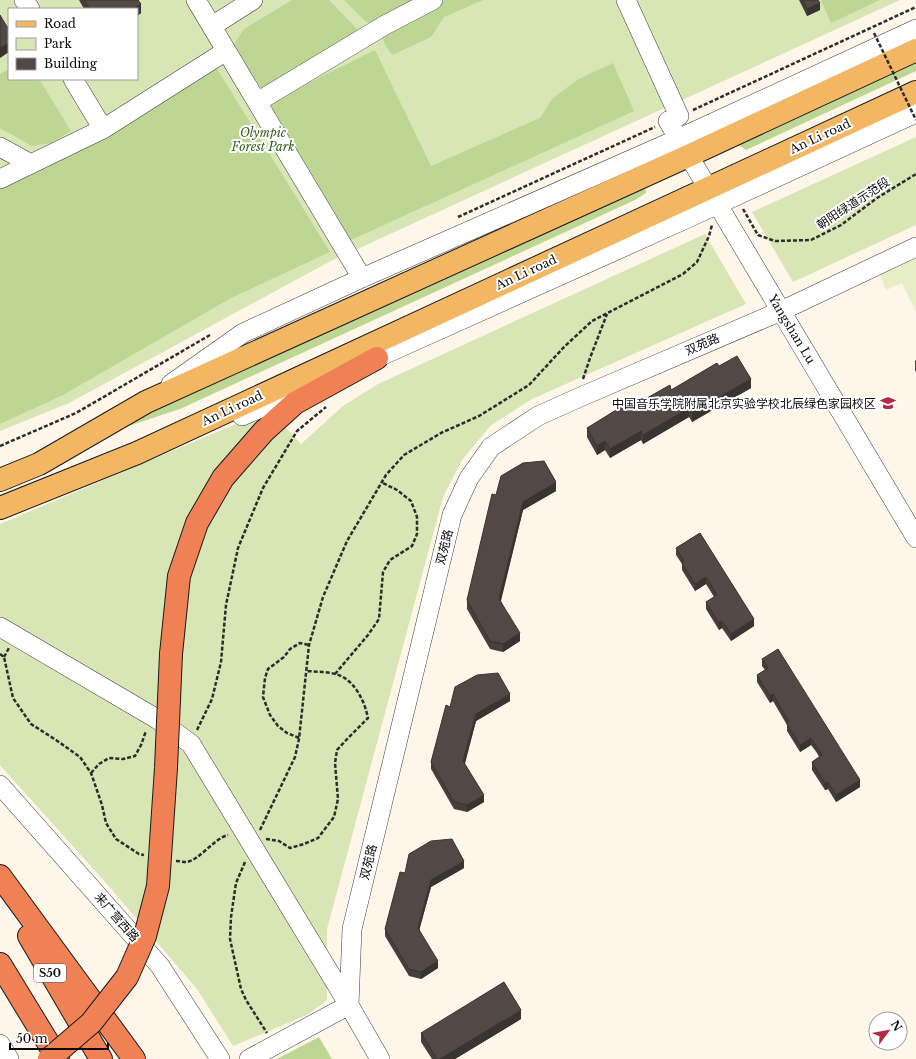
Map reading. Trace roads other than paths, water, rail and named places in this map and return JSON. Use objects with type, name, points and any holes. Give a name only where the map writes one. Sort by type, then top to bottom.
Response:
[{"type":"highway","points":[[49,1059],[91,1023],[127,977],[145,936],[158,886],[166,768],[171,654],[179,576],[197,523],[223,478],[264,431],[295,403],[377,358]]},
{"type":"highway","points":[[0,876],[134,1059]]},
{"type":"highway","name":"S50","points":[[0,887],[101,1059]]},
{"type":"highway","points":[[0,964],[58,1059]]},
{"type":"main road","points":[[0,480],[39,464],[146,402],[683,147],[916,50]]},
{"type":"main road","name":"An Li road","points":[[0,508],[137,453],[716,203],[916,92]]},
{"type":"street","points":[[196,0],[362,278]]},
{"type":"street","points":[[212,26],[253,0]]},
{"type":"street","points":[[257,102],[385,25],[433,0]]},
{"type":"street","name":"Yangshan Lu","points":[[626,0],[674,118],[683,147],[916,538]]},
{"type":"street","points":[[146,402],[243,333],[362,278],[683,147],[916,29]]},
{"type":"street","points":[[0,179],[103,129],[226,50]]},
{"type":"street","points":[[74,80],[103,129]]},
{"type":"street","name":"An Li road","points":[[137,453],[211,428],[377,358],[916,113]]},
{"type":"street","points":[[0,147],[31,164]]},
{"type":"street","name":"双苑路","points":[[349,1006],[352,929],[452,515],[469,478],[491,447],[538,416],[781,311],[916,247]]},
{"type":"street","points":[[0,627],[152,715],[191,744],[249,838],[380,1059]]},
{"type":"street","name":"来广营西路","points":[[0,785],[160,966],[220,1059]]},
{"type":"street","points":[[249,1059],[349,1006]]},
{"type":"street","points":[[0,1044],[9,1059]]},
{"type":"place","name":"中国音乐学院附属北京实验学校北辰绿色家园校区","points":[[888,403]]},
{"type":"park label","name":"Olympic Forest Park","points":[[263,139]]}]
